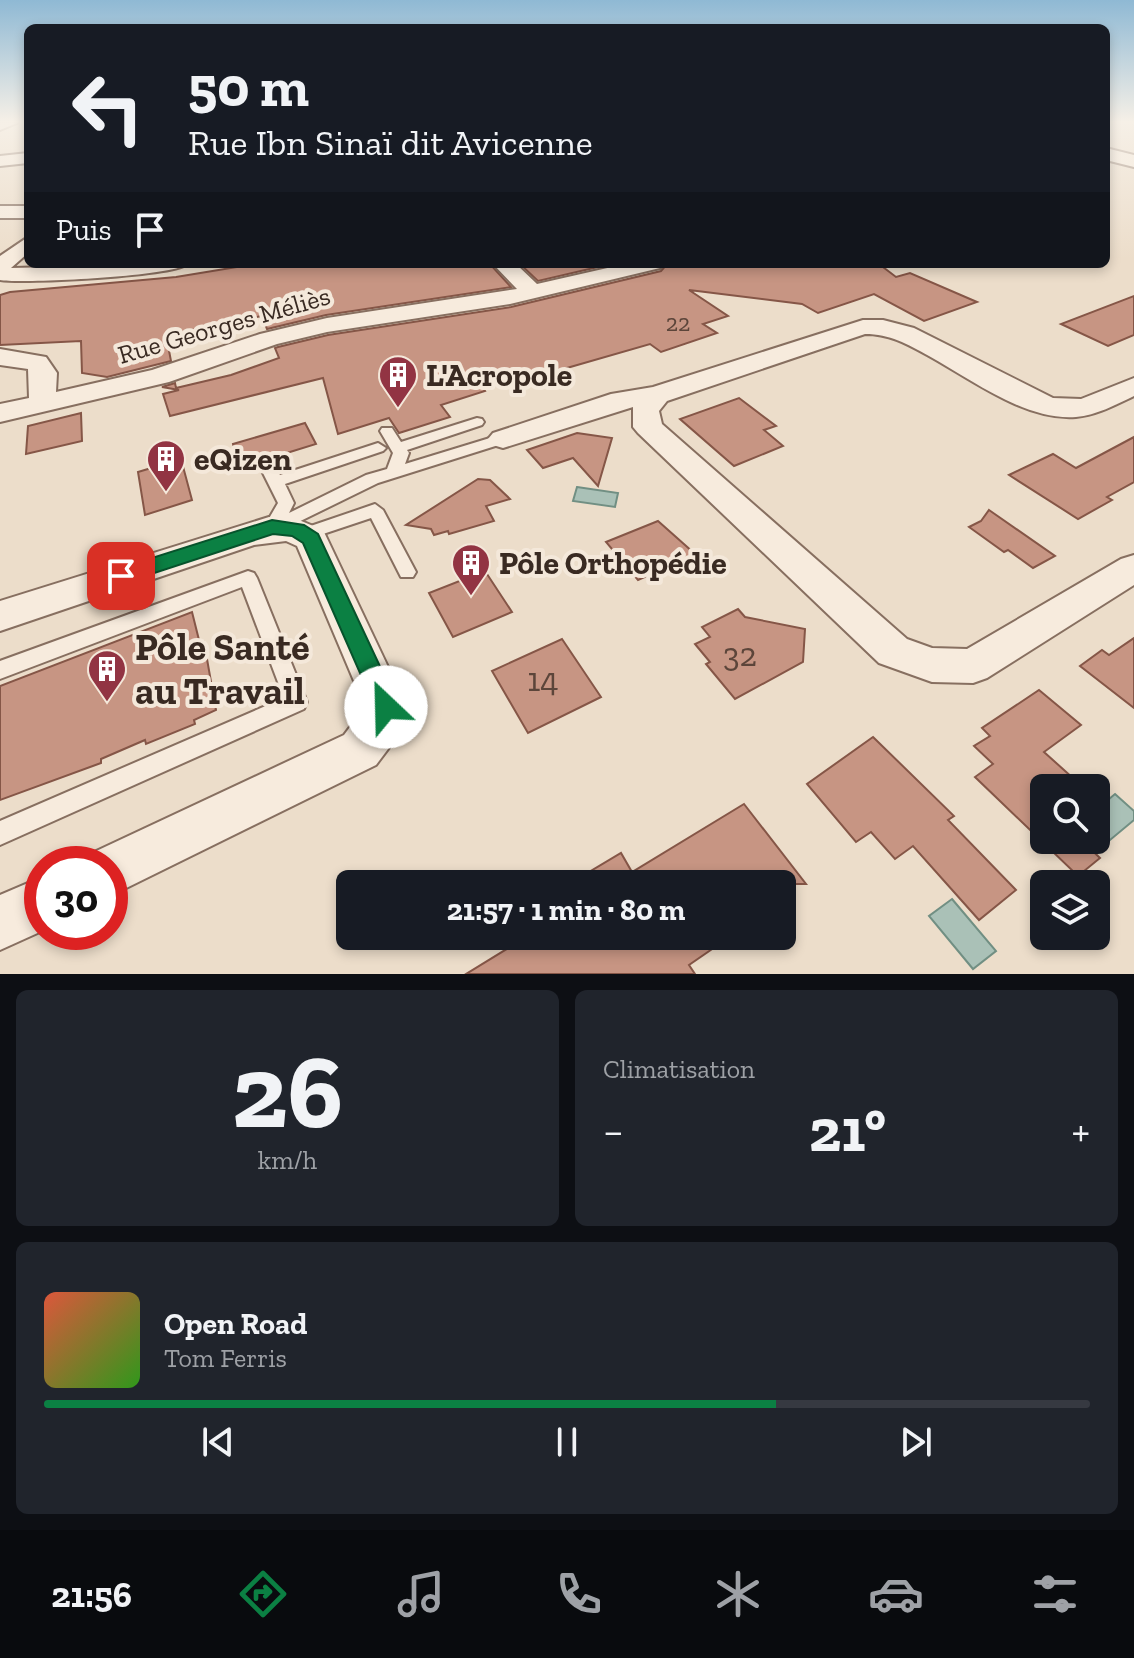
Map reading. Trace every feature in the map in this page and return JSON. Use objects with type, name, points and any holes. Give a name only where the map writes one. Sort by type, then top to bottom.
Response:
[{"type":"street","points":[[0,212],[24,212]]},
{"type":"street","points":[[1,272],[24,247]]},
{"type":"street","points":[[1,272],[142,268]]},
{"type":"street","points":[[508,268],[532,291]]},
{"type":"street","name":"Rue Georges Méliès","points":[[0,413],[160,376],[269,339],[327,325],[532,291],[635,268]]},
{"type":"street","points":[[503,439],[621,400],[657,395],[863,327],[905,333],[1035,402],[1057,409],[1081,410],[1134,386]]},
{"type":"street","points":[[0,357],[37,362],[44,373],[42,403]]},
{"type":"street","points":[[657,395],[645,410],[648,427],[893,651],[932,665],[973,666],[1134,568]]},
{"type":"street","points":[[0,616],[288,531],[311,539],[386,707],[379,727],[360,750],[324,770],[128,863]]},
{"type":"street","points":[[0,923],[24,912]]},
{"type":"lane","points":[[398,448],[477,422]]},
{"type":"lane","points":[[387,431],[401,453],[394,472]]},
{"type":"lane","points":[[288,531],[372,479],[503,439]]},
{"type":"lane","points":[[275,482],[378,448]]},
{"type":"lane","points":[[265,461],[286,503],[288,531]]},
{"type":"lane","points":[[288,531],[375,510],[407,572]]},
{"type":"lane","points":[[0,670],[248,578],[296,702],[0,833]]},
{"type":"shaded area","points":[[577,487],[618,493],[615,507],[573,501]]},
{"type":"shaded area","points":[[1115,794],[1134,811],[1134,820],[1110,840],[1110,798]]},
{"type":"shaded area","points":[[952,899],[996,951],[973,969],[929,916]]},
{"type":"building","points":[[231,268],[494,268],[511,287],[326,315],[267,329],[262,316],[166,335],[171,361],[107,377],[82,373],[81,341],[0,345],[0,295],[176,277]]},
{"type":"building","points":[[524,268],[594,268],[538,281]]},
{"type":"building","points":[[664,268],[884,268],[896,277],[910,273],[977,302],[924,321],[874,294],[818,313],[802,304],[689,290],[728,316],[703,324],[717,333],[661,352],[650,344],[532,378],[527,372],[481,385],[485,391],[441,405],[450,417],[399,433],[389,418],[338,434],[323,378],[170,416],[163,394],[179,390],[162,387],[175,383],[176,388],[231,375],[279,358],[275,348],[278,347],[328,335],[511,307]]},
{"type":"building","points":[[1134,296],[1134,335],[1108,346],[1061,324]]},
{"type":"building","points":[[739,398],[776,426],[764,430],[783,446],[734,466],[680,419]]},
{"type":"building","points":[[81,413],[82,441],[26,454],[28,426]]},
{"type":"building","points":[[305,423],[316,444],[290,452],[236,458],[233,444]]},
{"type":"building","points":[[577,433],[612,438],[598,486],[573,458],[543,468],[527,450]]},
{"type":"building","points":[[1134,437],[1134,482],[1107,497],[1112,500],[1078,519],[1009,475],[1053,454],[1076,468]]},
{"type":"building","name":"eQizen","points":[[181,459],[192,500],[145,515],[138,472]]},
{"type":"building","points":[[478,479],[490,480],[510,499],[486,506],[494,521],[449,534],[448,531],[434,535],[431,529],[406,525]]},
{"type":"building","points":[[989,510],[1055,556],[1033,568],[969,527],[981,521]]},
{"type":"building","points":[[658,521],[703,561],[674,574],[667,567],[638,580],[606,542]]},
{"type":"building","name":"Pôle Orthopédie","points":[[485,571],[512,612],[453,637],[429,593]]},
{"type":"building","points":[[738,609],[745,617],[805,629],[803,662],[735,699],[706,664],[710,662],[695,644],[710,637],[702,627]]},
{"type":"building","name":"Pôle Santé au Travail","points":[[192,612],[200,644],[204,642],[216,710],[194,720],[195,724],[146,744],[145,740],[101,759],[101,763],[0,800],[0,686]]},
{"type":"building","points":[[1134,638],[1134,708],[1080,666],[1102,650],[1109,655]]},
{"type":"building","points":[[562,639],[601,697],[528,733],[492,671]]},
{"type":"building","points":[[1039,690],[1081,725],[1044,752],[1068,774],[1030,774],[1030,830],[975,777],[993,764],[974,746],[990,736],[982,728]]},
{"type":"building","points":[[873,737],[954,816],[948,820],[1016,890],[979,920],[913,846],[895,859],[871,832],[856,842],[807,784]]},
{"type":"building","points":[[744,804],[795,870],[635,870]]},
{"type":"building","points":[[621,853],[631,870],[592,870]]},
{"type":"building","points":[[1055,854],[1096,854],[1100,858],[1085,870],[1072,870]]},
{"type":"building","points":[[796,871],[806,884],[796,884]]},
{"type":"building","points":[[505,950],[711,950],[689,965],[695,974],[466,974]]},
{"type":"place","name":"L'Acropole","points":[[398,409]]},
{"type":"place","name":"eQizen","points":[[166,493]]},
{"type":"place","name":"Pôle Orthopédie","points":[[471,597]]},
{"type":"place","name":"Pôle Santé au Travail","points":[[107,703]]},
{"type":"route","points":[[121,576],[272,527],[297,530],[311,539],[386,707]]}]
